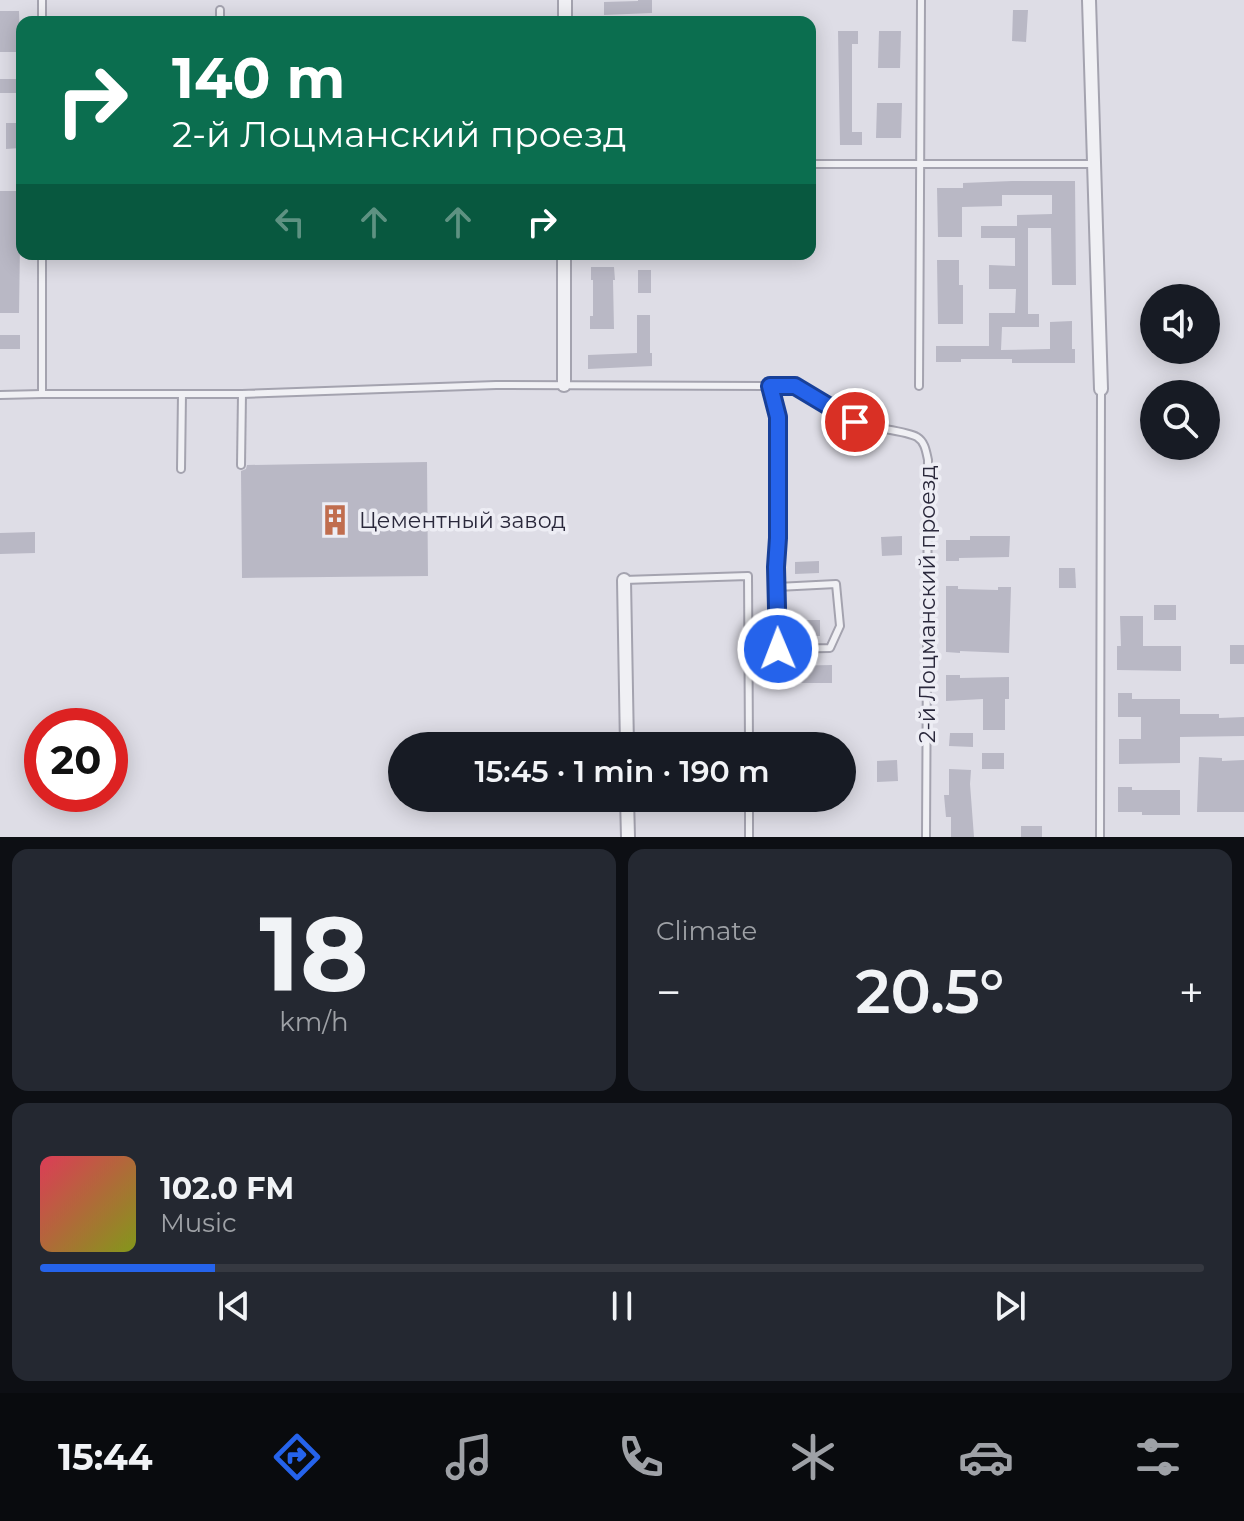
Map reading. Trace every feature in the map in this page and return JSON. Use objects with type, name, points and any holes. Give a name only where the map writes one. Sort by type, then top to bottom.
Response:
[{"type":"street","points":[[1089,0],[1101,389]]},
{"type":"street","points":[[564,260],[564,385]]},
{"type":"street","points":[[624,580],[627,732]]},
{"type":"street","points":[[627,812],[628,837]]},
{"type":"lane","points":[[919,386],[921,0]]},
{"type":"lane","points":[[220,10],[220,16]]},
{"type":"lane","points":[[816,164],[1094,164]]},
{"type":"lane","points":[[42,260],[42,394]]},
{"type":"lane","name":"2-й Лоцманский проезд","points":[[0,395],[242,394],[496,385],[795,386],[855,422],[919,438],[926,448],[928,460],[926,837]]},
{"type":"lane","points":[[770,386],[778,417],[777,587],[778,649],[830,648],[840,626],[836,584],[777,587]]},
{"type":"lane","points":[[1100,837],[1101,389]]},
{"type":"lane","points":[[181,469],[182,394]]},
{"type":"lane","points":[[241,465],[242,394]]},
{"type":"lane","points":[[624,580],[748,576],[749,732]]},
{"type":"lane","points":[[749,812],[749,837]]},
{"type":"building","points":[[652,0],[652,13],[604,15],[604,2]]},
{"type":"building","points":[[1013,10],[1028,10],[1026,42],[1012,41]]},
{"type":"building","points":[[0,11],[19,11],[19,16],[16,16],[16,52],[0,52]]},
{"type":"building","points":[[838,31],[858,31],[858,44],[852,44],[852,132],[862,132],[862,145],[840,145]]},
{"type":"building","points":[[879,31],[901,31],[900,68],[878,68]]},
{"type":"building","points":[[0,79],[16,79],[16,93],[0,93]]},
{"type":"building","points":[[877,103],[902,103],[901,138],[876,138]]},
{"type":"building","points":[[6,123],[16,123],[16,148],[6,149]]},
{"type":"building","points":[[1075,181],[1076,285],[1052,285],[1051,228],[1028,228],[1028,314],[1039,314],[1039,327],[1002,327],[1001,350],[1050,349],[1050,322],[1072,321],[1075,363],[1012,363],[1012,359],[936,362],[936,346],[989,346],[989,313],[1015,313],[1016,289],[989,289],[989,265],[1015,266],[1015,238],[981,238],[981,226],[1017,226],[1017,215],[1052,214],[1052,195],[1002,195],[1002,206],[962,207],[962,237],[938,237],[937,188],[963,188],[963,183]]},
{"type":"building","points":[[0,191],[16,191],[19,313],[0,313]]},
{"type":"building","points":[[937,260],[959,260],[959,285],[963,285],[963,324],[938,324]]},
{"type":"building","points":[[591,267],[614,267],[614,329],[590,329],[590,316],[593,316]]},
{"type":"building","points":[[638,270],[651,270],[651,293],[638,293]]},
{"type":"building","points":[[637,315],[650,315],[652,366],[588,369],[588,355],[637,353]]},
{"type":"building","points":[[0,335],[20,335],[20,349],[0,349]]},
{"type":"building","name":"Цементный завод","points":[[427,462],[428,576],[242,578],[241,471],[247,465]]},
{"type":"building","points":[[35,532],[35,553],[0,554],[0,533]]},
{"type":"building","points":[[902,536],[902,555],[882,556],[881,537]]},
{"type":"building","points":[[970,536],[1010,536],[1009,557],[946,561],[946,540],[970,540]]},
{"type":"building","points":[[819,561],[819,573],[795,574],[795,562]]},
{"type":"building","points":[[1059,568],[1075,568],[1076,588],[1059,588]]},
{"type":"building","points":[[946,586],[998,590],[998,587],[1011,587],[1009,653],[946,652]]},
{"type":"building","points":[[1154,605],[1176,605],[1176,620],[1154,620]]},
{"type":"building","points":[[1120,616],[1143,616],[1143,646],[1181,646],[1181,671],[1117,670],[1117,646],[1121,646]]},
{"type":"building","points":[[785,620],[820,620],[820,636],[785,636]]},
{"type":"building","points":[[1230,645],[1244,645],[1244,664],[1230,664]]},
{"type":"building","points":[[832,665],[832,683],[783,683],[783,666]]},
{"type":"building","points":[[946,675],[960,675],[960,678],[1009,677],[1005,730],[983,730],[983,699],[946,701]]},
{"type":"building","points":[[1118,693],[1132,693],[1132,699],[1180,699],[1180,714],[1244,717],[1244,736],[1180,737],[1180,763],[1119,764],[1119,739],[1141,739],[1141,717],[1118,717]]},
{"type":"building","points":[[950,733],[973,733],[973,747],[949,746]]},
{"type":"building","points":[[982,753],[1004,753],[1004,769],[982,769]]},
{"type":"building","points":[[1199,757],[1222,758],[1222,761],[1244,760],[1244,812],[1197,812]]},
{"type":"building","points":[[897,760],[898,781],[877,782],[877,761]]},
{"type":"building","points":[[949,769],[971,770],[974,837],[951,837],[951,817],[946,817],[944,795],[949,795]]},
{"type":"building","points":[[1118,787],[1180,790],[1180,815],[1118,812]]},
{"type":"building","points":[[1021,826],[1042,826],[1042,837],[1021,837]]},
{"type":"place","name":"Цементный завод","points":[[335,520]]},
{"type":"route","points":[[778,649],[778,417],[770,386],[795,386],[855,422]]}]
